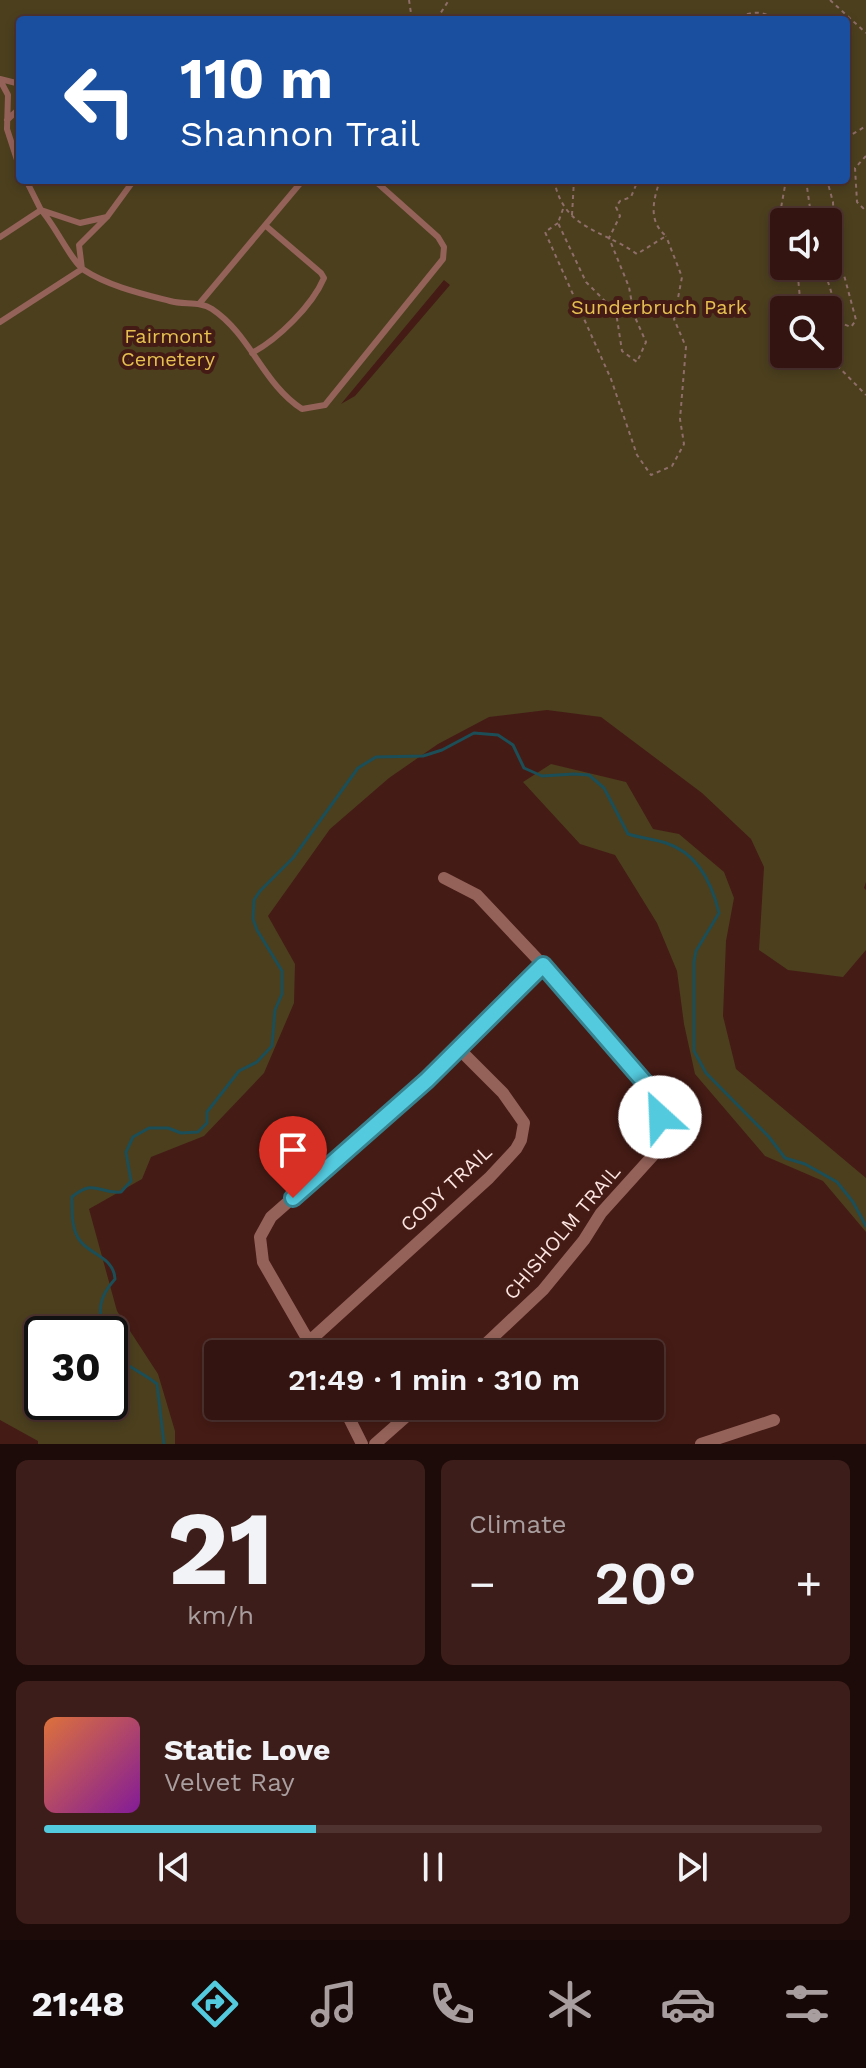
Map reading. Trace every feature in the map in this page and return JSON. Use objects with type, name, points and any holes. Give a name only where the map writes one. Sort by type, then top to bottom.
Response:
[{"type":"street","name":"CHISHOLM TRAIL","points":[[444,878],[477,895],[543,965],[658,1101],[660,1135],[657,1151],[601,1213],[584,1240],[543,1290],[490,1340]]},
{"type":"street","points":[[308,1339],[263,1262],[260,1237],[271,1217],[427,1080],[543,965]]},
{"type":"street","name":"CODY TRAIL","points":[[308,1339],[314,1337],[489,1178],[521,1140],[524,1123],[503,1093],[459,1049]]},
{"type":"street","points":[[350,1420],[362,1444]]},
{"type":"street","points":[[375,1444],[402,1420]]},
{"type":"street","points":[[701,1444],[774,1420]]},
{"type":"lane","points":[[0,79],[8,95],[7,120],[16,161]]},
{"type":"lane","points":[[7,120],[16,112]]},
{"type":"lane","points":[[28,184],[41,210],[82,269],[120,286],[173,302],[211,308],[228,323],[272,383],[289,401],[302,409],[325,405],[443,259],[444,247],[438,237],[378,184]]},
{"type":"lane","points":[[82,269],[79,245],[107,217],[131,184]]},
{"type":"lane","points":[[199,304],[300,184]]},
{"type":"lane","points":[[41,210],[80,223],[107,217]]},
{"type":"lane","points":[[0,237],[41,210]]},
{"type":"lane","points":[[252,353],[272,342],[311,299],[324,278],[266,226]]},
{"type":"lane","points":[[0,322],[82,269]]},
{"type":"path","points":[[830,0],[847,16]]},
{"type":"path","points":[[742,16],[753,12],[770,16]]},
{"type":"path","points":[[850,18],[866,33]]},
{"type":"path","points":[[866,156],[855,168],[857,202],[866,211]]},
{"type":"path","points":[[555,184],[563,209],[590,230],[637,254],[666,236]]},
{"type":"path","points":[[572,216],[574,184]]},
{"type":"path","points":[[558,223],[586,282],[616,312],[622,351],[637,362],[646,342],[634,315],[629,287],[609,238],[620,216],[616,207],[620,201],[631,197],[636,184]]},
{"type":"path","points":[[563,209],[558,223],[545,232],[611,379],[637,455],[651,475],[672,466],[684,444],[680,419],[686,347],[674,319],[682,277],[666,236],[653,221],[659,184]]},
{"type":"path","points":[[781,208],[785,184]]},
{"type":"path","points":[[807,184],[810,208]]},
{"type":"path","points":[[828,184],[833,208]]},
{"type":"path","points":[[827,280],[841,323],[851,327],[856,320],[842,272]]},
{"type":"path","points":[[840,368],[866,395]]},
{"type":"green space","points":[[0,0],[866,0],[866,950],[843,977],[788,970],[759,950],[764,867],[751,839],[702,793],[601,717],[547,710],[489,717],[438,744],[389,778],[330,829],[268,916],[295,964],[294,1003],[264,1073],[204,1136],[151,1157],[142,1179],[89,1209],[120,1316],[24,1316],[24,1420],[128,1420],[128,1328],[158,1374],[175,1431],[175,1444],[38,1444],[38,1441],[0,1420]],"holes":[[[444,280],[450,285],[355,396],[341,404]]]},
{"type":"green space","points":[[551,764],[626,782],[653,829],[679,834],[724,872],[734,898],[726,941],[723,1016],[736,1069],[866,1178],[866,1232],[823,1181],[765,1156],[695,1074],[677,971],[657,923],[615,855],[580,844],[523,782]]},
{"type":"waterway","points":[[101,1316],[101,1305],[105,1292],[115,1279],[114,1272],[107,1262],[86,1247],[75,1232],[72,1197],[86,1188],[121,1192],[131,1181],[126,1152],[133,1137],[149,1128],[198,1132],[207,1123],[207,1112],[239,1071],[257,1062],[272,1046],[275,1010],[282,994],[282,971],[257,930],[253,919],[254,900],[293,858],[358,768],[376,757],[423,756],[474,733],[498,735],[513,745],[524,768],[542,776],[589,775],[604,788],[628,834],[677,848],[702,870],[719,913],[696,951],[694,962],[694,1051],[706,1073],[769,1137],[785,1158],[805,1164],[837,1182],[866,1226]]},
{"type":"waterway","points":[[128,1365],[157,1384],[164,1444]]},
{"type":"route","points":[[293,1198],[427,1080],[543,965],[646,1084],[658,1101],[660,1117]]},
{"type":"park label","name":"Sunderbruch Park","points":[[659,307]]},
{"type":"park label","name":"Fairmont Cemetery","points":[[168,348]]}]
